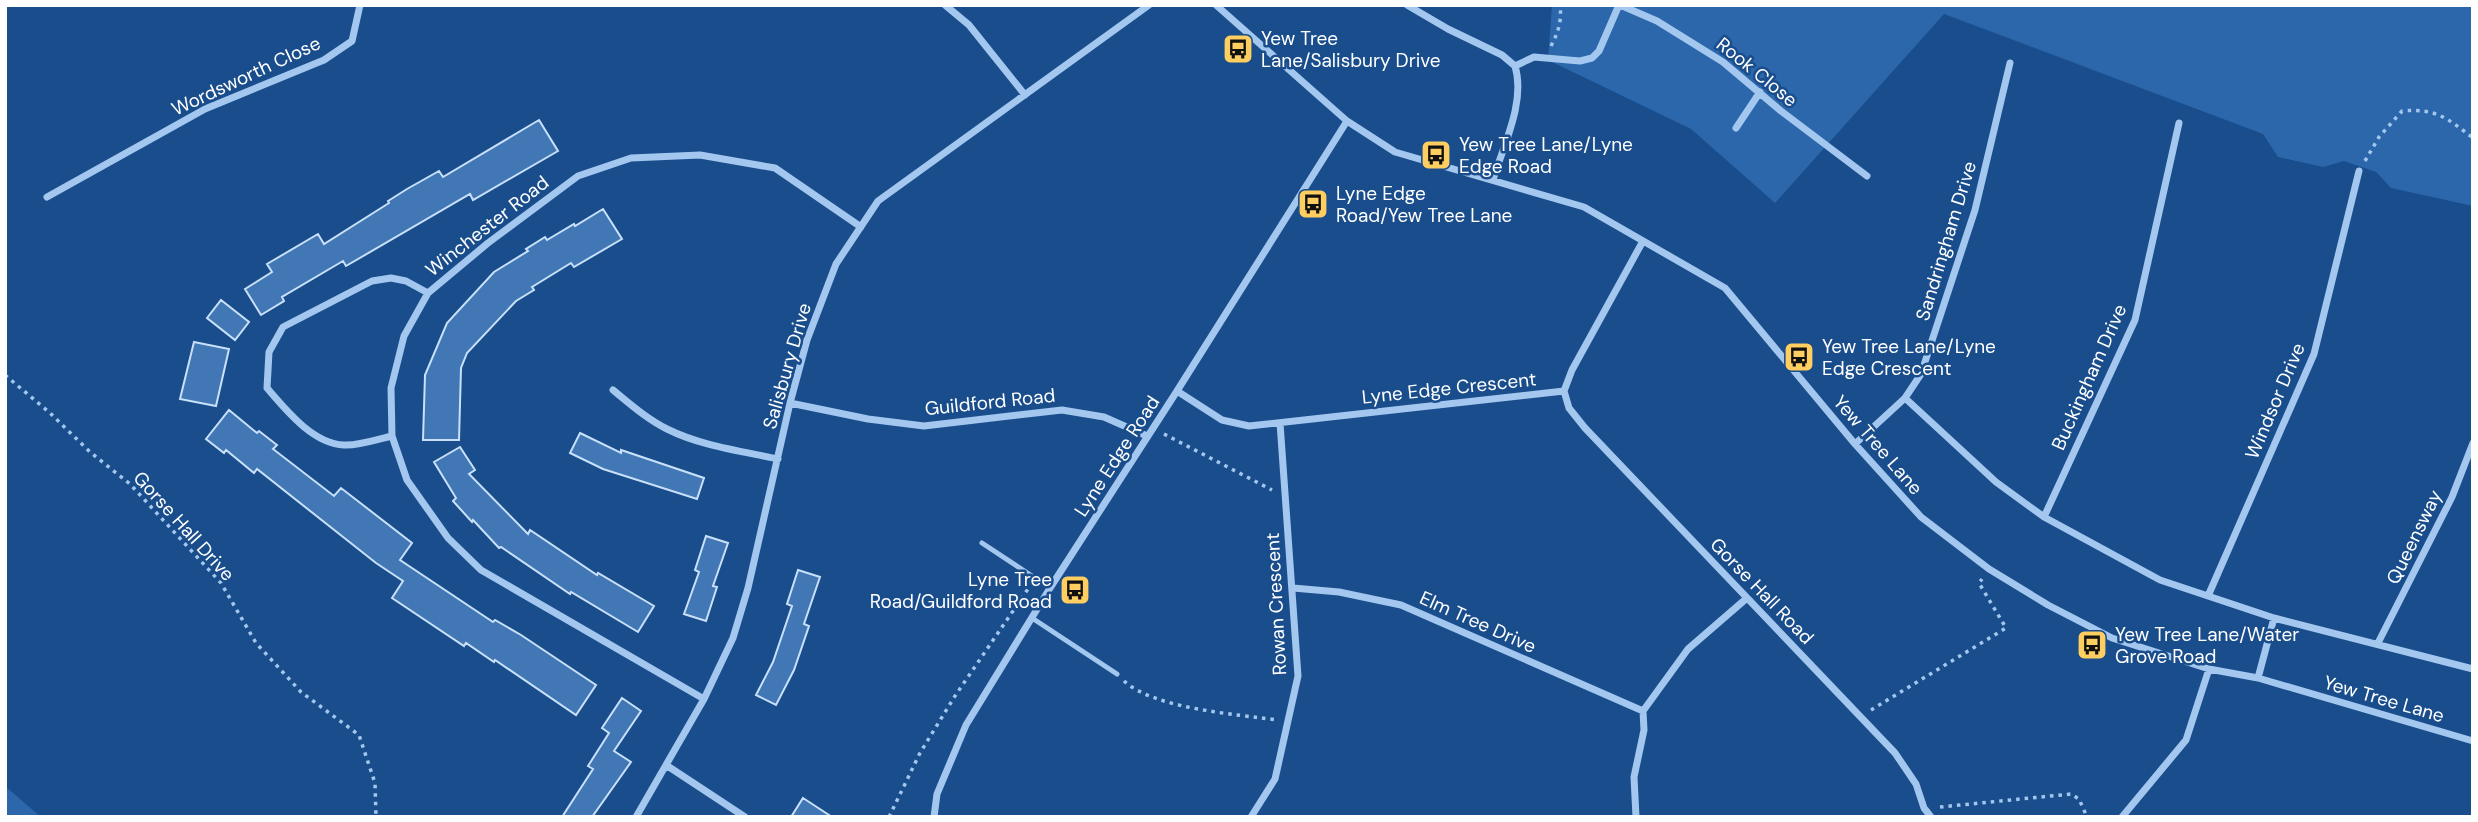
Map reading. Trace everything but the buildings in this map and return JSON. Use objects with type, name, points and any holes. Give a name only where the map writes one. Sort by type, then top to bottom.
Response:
[{"type":"street","name":"Wordsworth Close","points":[[47,197],[205,109],[324,60],[352,41],[360,5]]},
{"type":"street","points":[[945,5],[969,25],[1026,95]]},
{"type":"street","name":"Salisbury Drive","points":[[636,817],[704,699],[733,638],[748,588],[807,340],[836,264],[878,201],[1149,5]]},
{"type":"street","name":"Yew Tree Lane","points":[[1216,5],[1347,121],[1395,152],[1584,207],[1725,288],[1854,444],[1921,517],[1989,569],[2048,605],[2112,638],[2209,669],[2258,678],[2473,741]]},
{"type":"street","points":[[1407,5],[1448,29],[1502,55],[1514,66],[1518,92],[1515,109],[1493,180]]},
{"type":"street","points":[[1514,66],[1534,57],[1580,61],[1592,58],[1599,51],[1620,5]]},
{"type":"street","name":"Rook Close","points":[[1620,5],[1657,21],[1723,62],[1781,111],[1867,176]]},
{"type":"street","name":"Sandringham Drive","points":[[1854,444],[1905,398],[1921,374],[1975,210],[2010,63]]},
{"type":"street","points":[[1736,128],[1760,92]]},
{"type":"street","name":"Lyne Edge Road","points":[[934,817],[937,794],[966,726],[1050,588],[1178,391],[1347,121]]},
{"type":"street","name":"Buckingham Drive","points":[[2044,517],[2135,320],[2179,123]]},
{"type":"street","name":"Winchester Road","points":[[704,699],[481,570],[448,538],[407,480],[392,436],[391,388],[404,336],[428,293],[488,243],[578,176],[631,158],[700,155],[775,168],[861,227]]},
{"type":"street","name":"Windsor Drive","points":[[2208,596],[2314,354],[2359,171]]},
{"type":"street","name":"Lyne Edge Crescent","points":[[1178,391],[1212,415],[1234,424],[1248,426],[1564,391],[1572,370],[1643,241]]},
{"type":"street","points":[[392,436],[344,445],[322,439],[298,421],[267,388],[269,352],[283,327],[372,281],[391,278],[405,281],[428,293]]},
{"type":"street","points":[[613,390],[640,412],[667,429],[690,439],[778,459]]},
{"type":"street","name":"Gorse Hall Road","points":[[1564,391],[1569,408],[1585,428],[1895,753],[1916,784],[1924,808],[1931,817]]},
{"type":"street","points":[[1905,398],[1996,482],[2044,517],[2160,580],[2274,618],[2473,669]]},
{"type":"street","name":"Guildford Road","points":[[790,403],[867,419],[924,426],[1062,410],[1104,417],[1147,436]]},
{"type":"street","name":"Rowan Crescent","points":[[1251,817],[1275,779],[1298,676],[1279,422]]},
{"type":"street","name":"Queensway","points":[[2378,643],[2452,497],[2473,443]]},
{"type":"street","name":"Elm Tree Drive","points":[[1293,587],[1339,592],[1401,605],[1643,711]]},
{"type":"street","points":[[1636,817],[1634,778],[1644,730],[1643,711],[1688,649],[1747,598]]},
{"type":"street","points":[[2258,678],[2274,618]]},
{"type":"street","points":[[2122,817],[2186,740],[2209,669]]},
{"type":"street","points":[[666,765],[746,817]]},
{"type":"lane","points":[[982,543],[1050,588]]},
{"type":"lane","points":[[1032,618],[1117,674]]},
{"type":"path","points":[[1546,56],[1558,32],[1560,5]]},
{"type":"path","points":[[2359,171],[2379,137],[2402,111],[2422,109],[2444,116],[2473,138]]},
{"type":"path","name":"Gorse Hall Drive","points":[[5,375],[149,503],[221,583],[256,643],[301,691],[359,735],[375,783],[376,817]]},
{"type":"path","points":[[1154,427],[1272,490],[1284,492]]},
{"type":"path","points":[[1860,716],[2006,628],[1979,583],[1989,569]]},
{"type":"path","points":[[889,817],[920,753],[1035,578]]},
{"type":"path","points":[[1117,674],[1135,691],[1192,708],[1288,722]]},
{"type":"path","points":[[1924,808],[2071,794],[2079,799],[2087,817]]},
{"type":"shaded area","points":[[1552,5],[2473,5],[2473,206],[2391,188],[2376,172],[2344,161],[2323,167],[2278,157],[2263,134],[1944,14],[1775,203],[1691,129],[1548,60]]},
{"type":"shaded area","points":[[5,786],[41,817],[5,817]]},
{"type":"place","name":"Yew Tree Lane/Salisbury Drive","points":[[1238,49]]},
{"type":"place","name":"Yew Tree Lane/Lyne Edge Road","points":[[1436,155]]},
{"type":"place","name":"Lyne Edge Road/Yew Tree Lane","points":[[1313,204]]},
{"type":"place","name":"Yew Tree Lane/Lyne Edge Crescent","points":[[1799,357]]},
{"type":"place","name":"Lyne Tree Road/Guildford Road","points":[[1075,590]]},
{"type":"place","name":"Yew Tree Lane/Water Grove Road","points":[[2092,645]]}]
